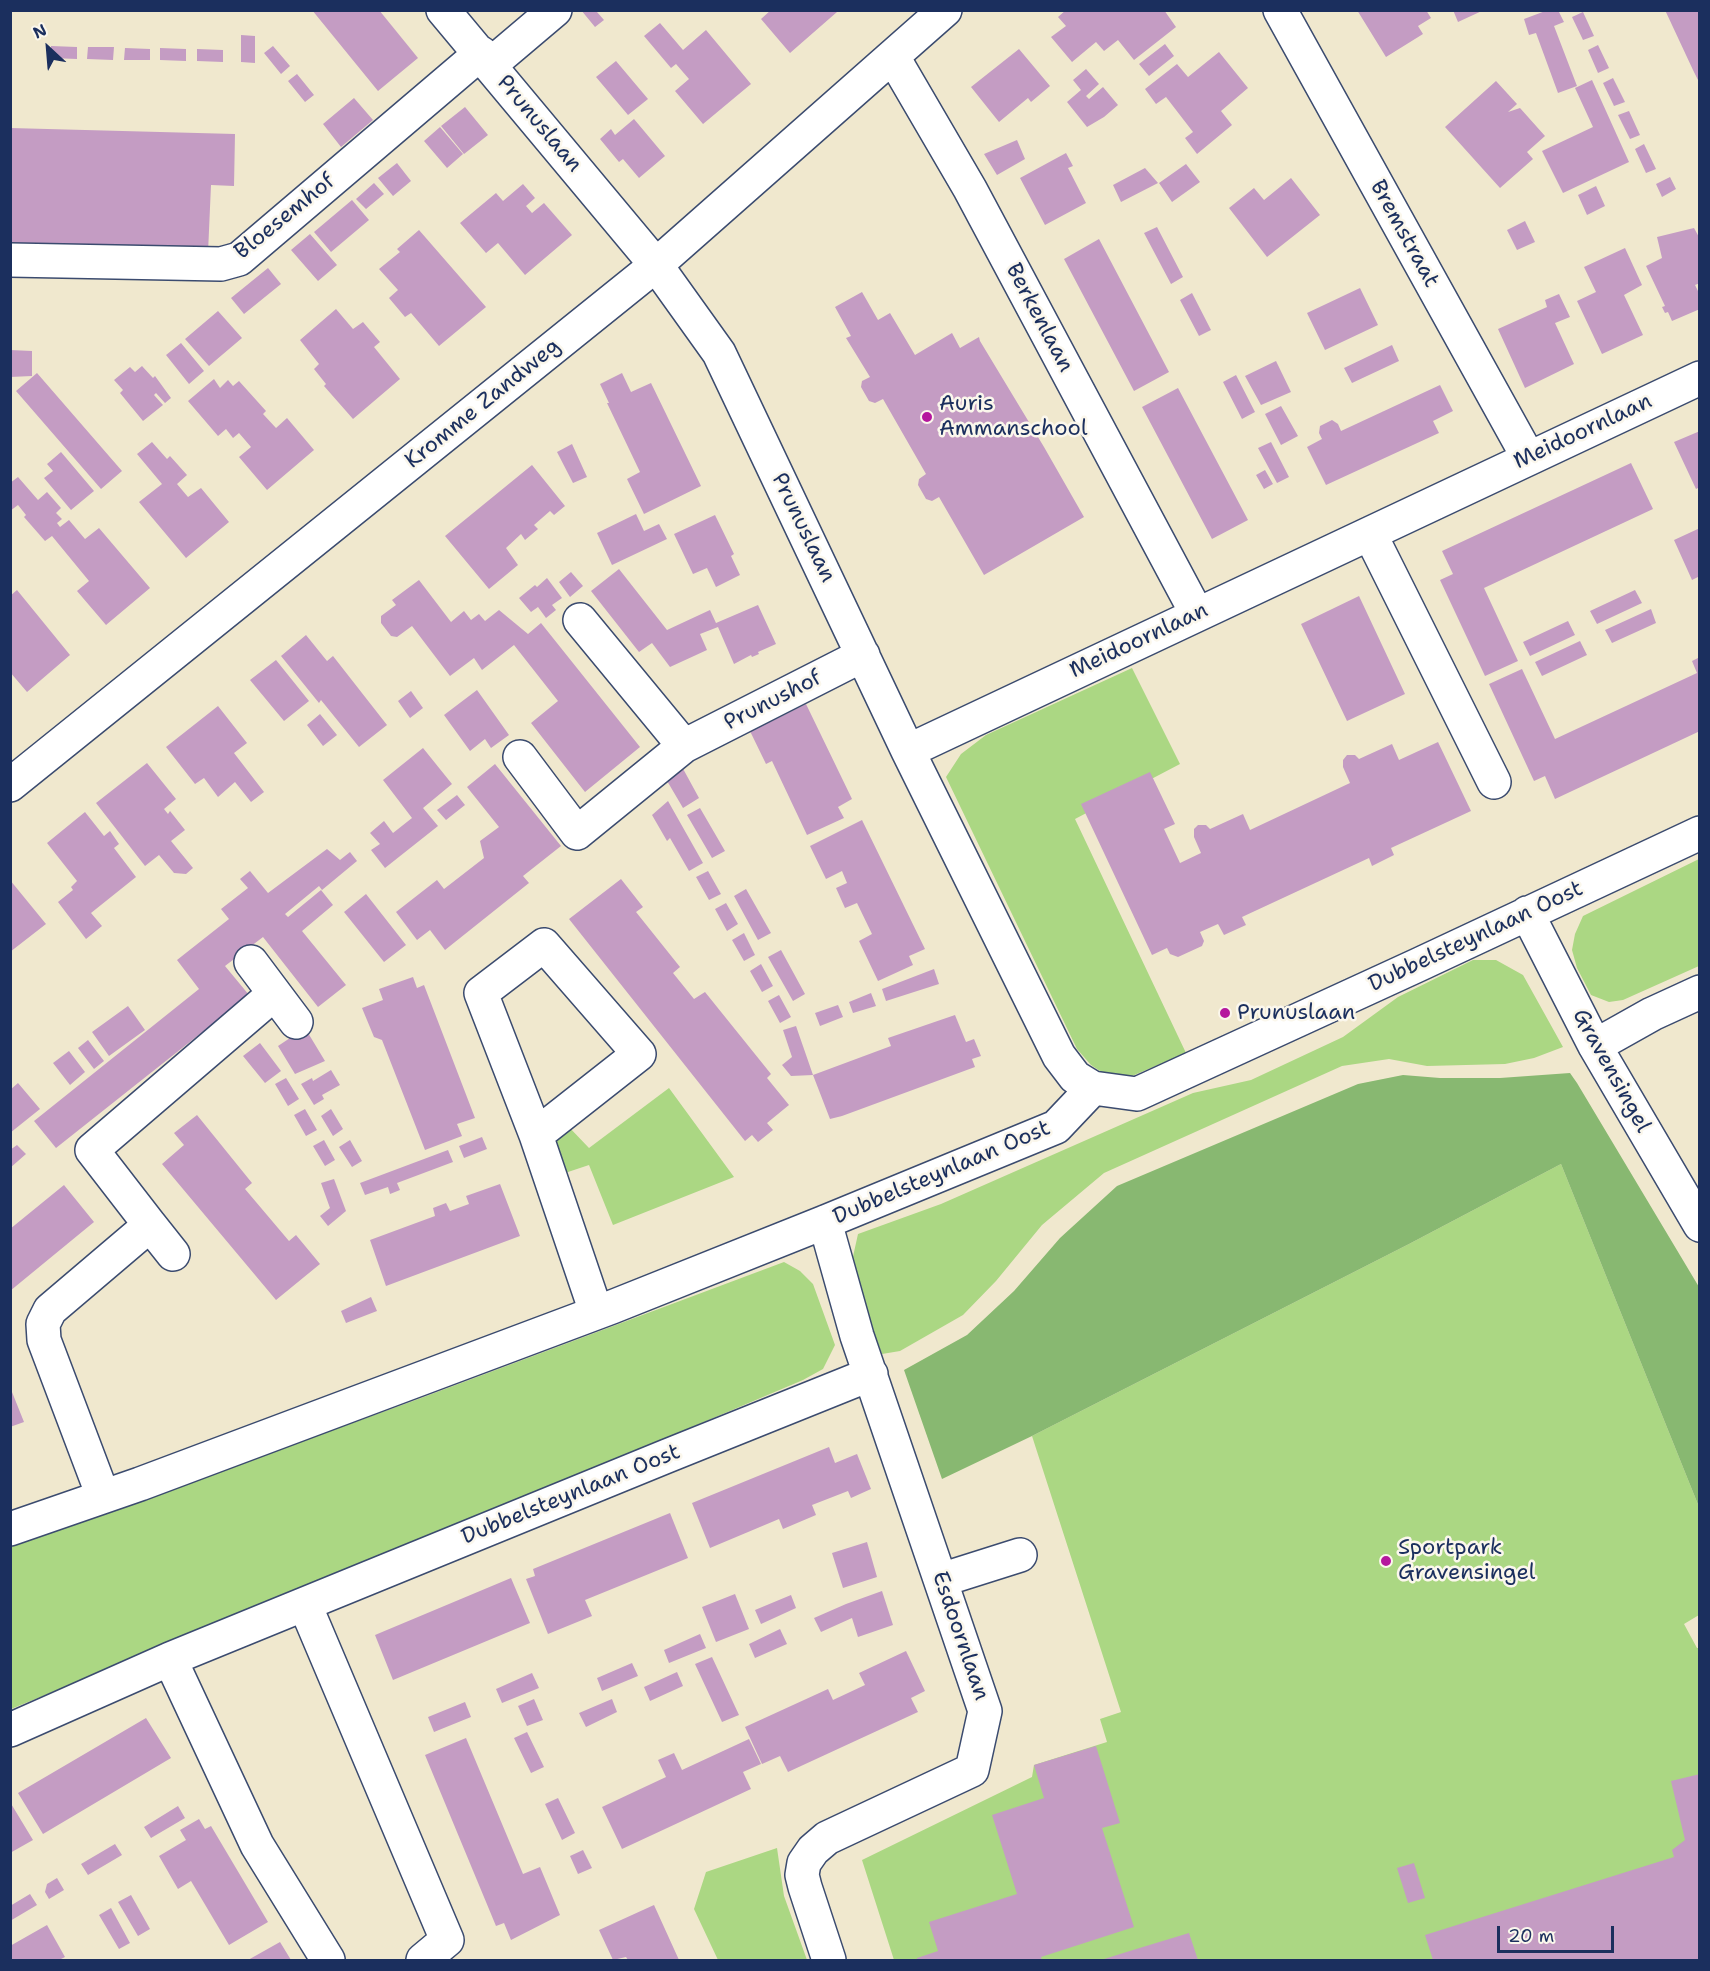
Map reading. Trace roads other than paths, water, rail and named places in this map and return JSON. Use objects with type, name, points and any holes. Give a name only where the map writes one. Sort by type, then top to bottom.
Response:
[{"type":"street","name":"Prunuslaan","points":[[444,10],[656,265],[719,353],[908,751],[1059,1056],[1075,1077],[1093,1088]]},
{"type":"street","name":"Bloesemhof","points":[[10,261],[222,264],[239,259],[486,59],[555,10]]},
{"type":"street","name":"Kromme Zandweg","points":[[10,785],[656,265],[945,10]]},
{"type":"street","name":"Bremstraat","points":[[1280,10],[1528,457]]},
{"type":"street","name":"Berkenlaan","points":[[893,57],[970,189],[1197,614]]},
{"type":"street","name":"Meidoornlaan","points":[[908,751],[1370,534],[1528,457],[1700,378]]},
{"type":"street","points":[[1370,534],[1494,782]]},
{"type":"street","points":[[580,620],[684,746]]},
{"type":"street","name":"Prunushof","points":[[520,757],[577,833],[684,746],[863,655]]},
{"type":"street","name":"Dubbelsteynlaan Oost","points":[[10,1529],[596,1312],[825,1222],[1056,1127],[1093,1088],[1137,1094],[1700,833]]},
{"type":"street","name":"Gravensingel","points":[[1527,914],[1595,1046],[1700,1225]]},
{"type":"street","points":[[536,1135],[639,1054],[544,945],[481,993],[536,1135],[596,1312]]},
{"type":"street","points":[[251,962],[296,1022]]},
{"type":"street","points":[[1595,1046],[1652,1014],[1700,992]]},
{"type":"street","points":[[173,1254],[92,1149],[274,994]]},
{"type":"street","name":"Esdoornlaan","points":[[825,1222],[857,1336],[985,1711],[972,1770],[826,1838],[813,1850],[804,1863],[802,1875],[829,1960]]},
{"type":"street","points":[[104,1496],[44,1340],[43,1324],[50,1310],[150,1225]]},
{"type":"street","name":"Dubbelsteynlaan Oost","points":[[10,1730],[170,1659],[871,1374]]},
{"type":"street","points":[[941,1580],[1020,1555]]},
{"type":"street","points":[[305,1605],[447,1940],[423,1960]]},
{"type":"street","points":[[170,1659],[258,1845],[328,1960]]},
{"type":"place","name":"Auris Ammanschool","points":[[927,417]]},
{"type":"place","name":"Prunuslaan","points":[[1225,1013]]},
{"type":"place","name":"Sportpark Gravensingel","points":[[1386,1561]]}]
